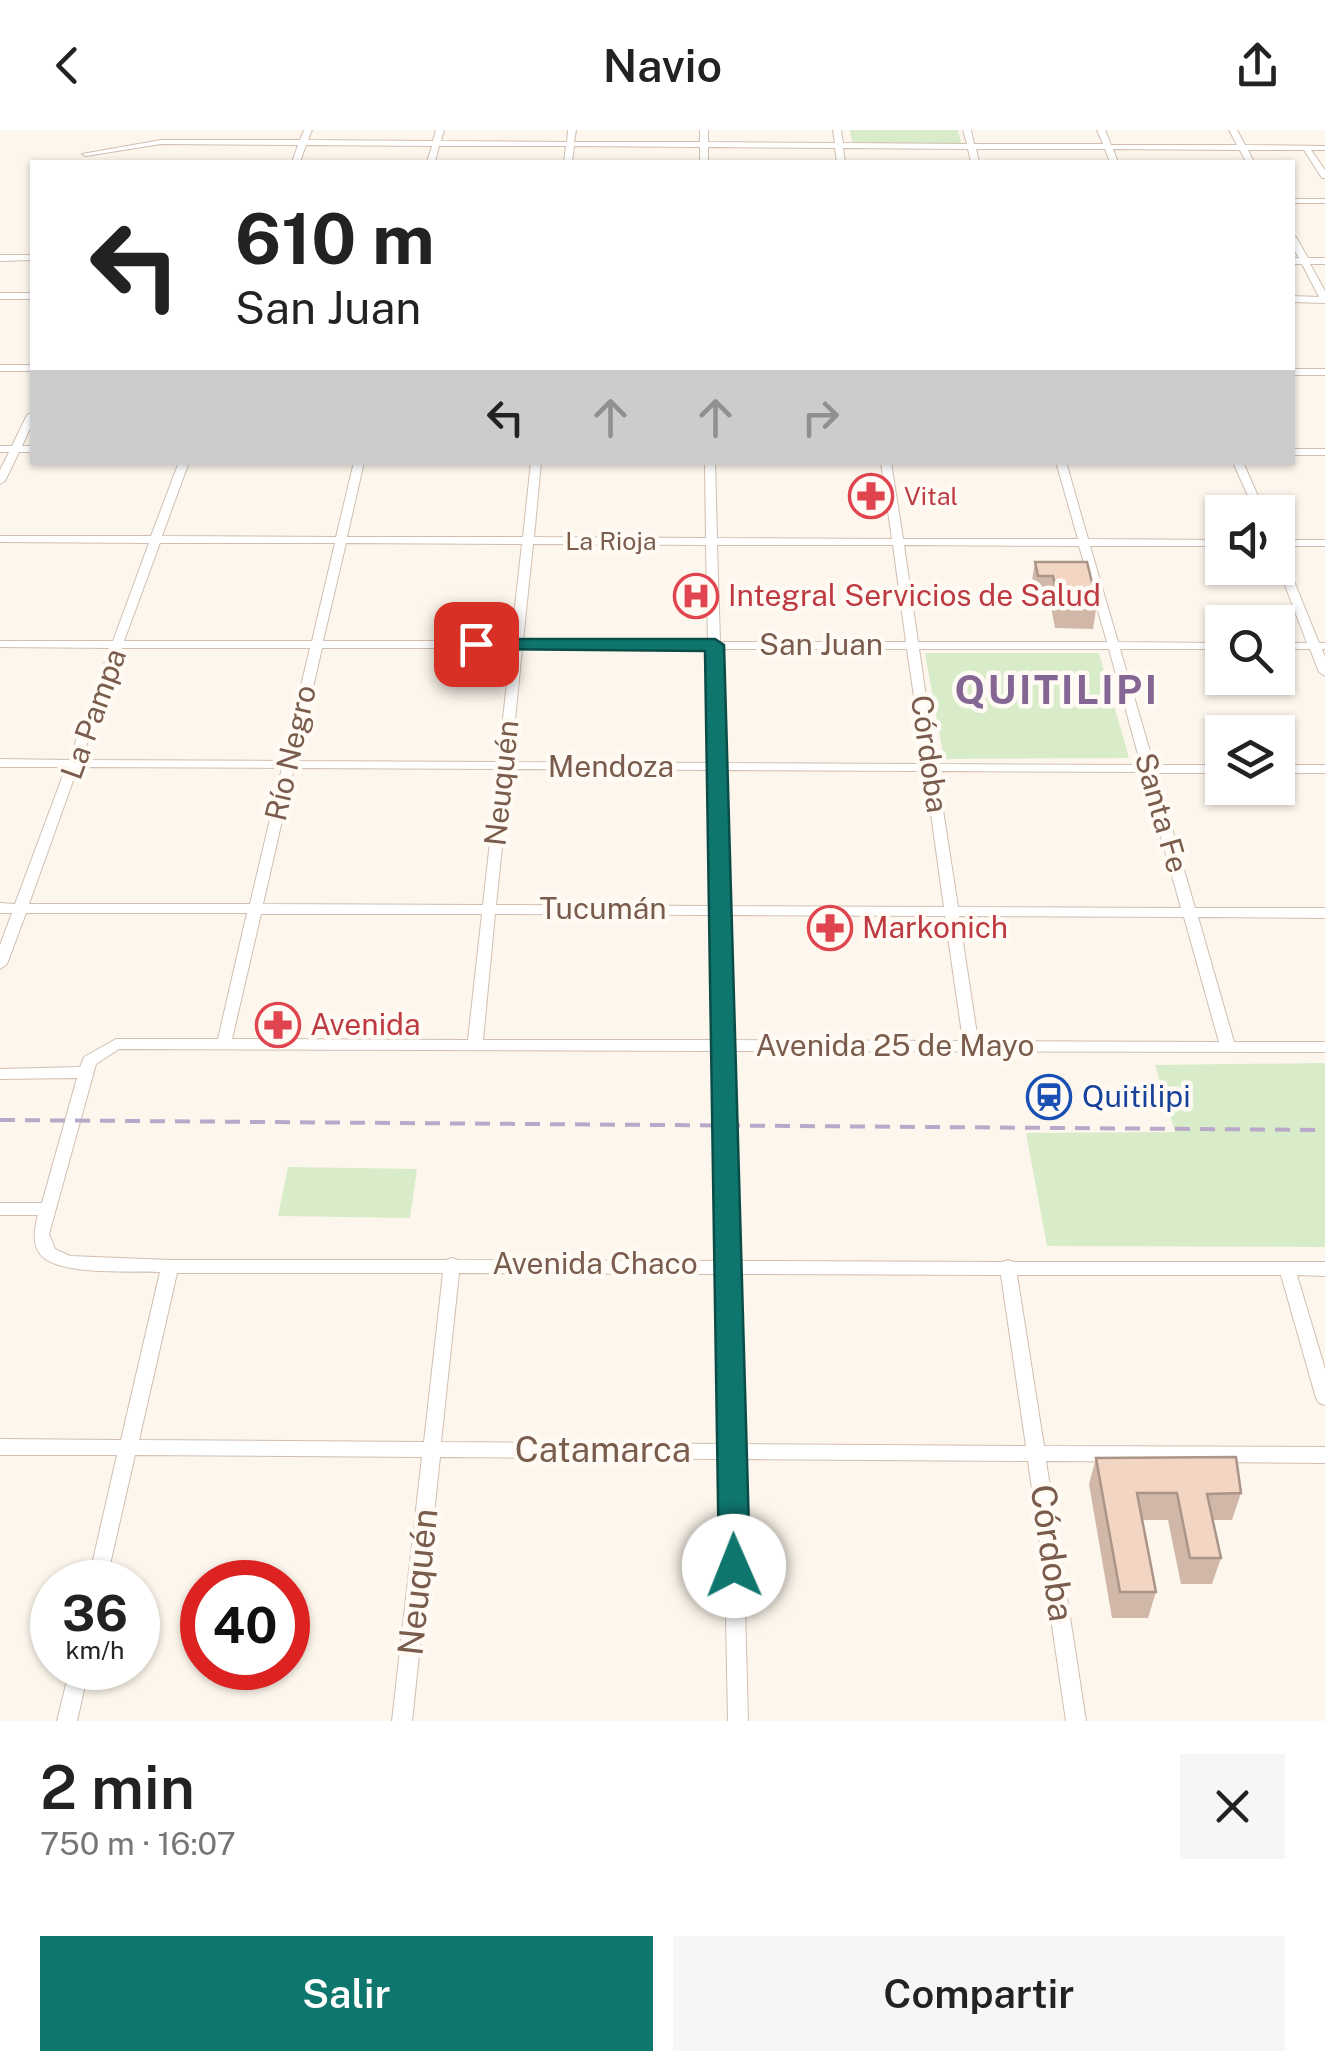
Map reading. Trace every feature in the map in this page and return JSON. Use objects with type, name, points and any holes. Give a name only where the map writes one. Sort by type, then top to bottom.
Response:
[{"type":"street","points":[[297,160],[308,130]]},
{"type":"street","points":[[432,160],[440,130]]},
{"type":"street","points":[[568,160],[572,130]]},
{"type":"street","points":[[704,130],[704,160]]},
{"type":"street","points":[[837,130],[841,160]]},
{"type":"street","points":[[967,130],[975,160]]},
{"type":"street","points":[[1101,130],[1113,160]]},
{"type":"street","points":[[1233,130],[1249,160]]},
{"type":"street","points":[[86,154],[161,142],[1325,148]]},
{"type":"street","points":[[1175,148],[1181,160]]},
{"type":"street","points":[[1306,148],[1325,176]]},
{"type":"street","points":[[1295,201],[1325,201]]},
{"type":"street","points":[[1295,243],[1325,300],[1295,300]]},
{"type":"street","points":[[0,258],[30,258]]},
{"type":"street","points":[[1295,261],[1325,261]]},
{"type":"street","points":[[0,296],[30,296]]},
{"type":"street","points":[[0,368],[30,368]]},
{"type":"street","points":[[1295,372],[1325,372]]},
{"type":"street","points":[[0,481],[30,419]]},
{"type":"street","points":[[0,449],[30,449]]},
{"type":"street","points":[[1295,452],[1325,452]]},
{"type":"street","name":"La Pampa","points":[[0,964],[183,465]]},
{"type":"street","name":"Río Negro","points":[[224,1044],[358,465]]},
{"type":"street","name":"Neuquén","points":[[474,1044],[536,465]]},
{"type":"street","points":[[710,465],[738,1721]]},
{"type":"street","name":"Córdoba","points":[[886,465],[971,1046]]},
{"type":"street","name":"Santa Fe","points":[[1062,465],[1228,1047]]},
{"type":"street","points":[[1239,465],[1253,495]]},
{"type":"street","name":"La Rioja","points":[[0,539],[1205,543]]},
{"type":"street","points":[[1295,543],[1325,543]]},
{"type":"street","points":[[1292,585],[1320,646],[1325,672]]},
{"type":"street","name":"San Juan","points":[[0,644],[1205,646]]},
{"type":"street","name":"Mendoza","points":[[0,764],[1205,768]]},
{"type":"street","points":[[1295,769],[1325,769]]},
{"type":"street","name":"Tucumán","points":[[0,908],[1325,914]]},
{"type":"street","name":"Avenida 25 de Mayo","points":[[86,1072],[89,1061],[105,1048],[128,1043],[1325,1048]]},
{"type":"street","points":[[0,1074],[86,1072],[48,1209],[0,1208]]},
{"type":"street","name":"Avenida Chaco","points":[[48,1209],[41,1234],[48,1253],[68,1262],[170,1266],[1325,1269]]},
{"type":"street","name":"Neuquén","points":[[402,1721],[452,1264]]},
{"type":"street","points":[[103,1560],[170,1266]]},
{"type":"street","name":"Córdoba","points":[[1008,1266],[1076,1721]]},
{"type":"street","points":[[1287,1269],[1325,1398]]},
{"type":"street","name":"Catamarca","points":[[0,1447],[1325,1454]]},
{"type":"street","points":[[67,1721],[74,1690]]},
{"type":"green space","points":[[850,130],[958,130],[961,143],[852,143]]},
{"type":"green space","points":[[925,653],[1099,653],[1129,758],[944,759]]},
{"type":"green space","points":[[1325,1063],[1325,1247],[1047,1246],[1026,1133],[1175,1132],[1155,1065]]},
{"type":"green space","points":[[288,1167],[417,1169],[410,1218],[278,1216]]},
{"type":"building","points":[[1035,562],[1087,562],[1097,603],[1059,603],[1053,576],[1038,576]]},
{"type":"building","points":[[1236,1457],[1241,1493],[1207,1494],[1221,1558],[1190,1558],[1177,1493],[1137,1493],[1156,1592],[1120,1592],[1096,1458]]},
{"type":"railway","points":[[0,1120],[1325,1130]]},
{"type":"place","name":"Vital","points":[[871,496]]},
{"type":"place","name":"Integral Servicios de Salud","points":[[696,596]]},
{"type":"place","name":"Markonich","points":[[830,928]]},
{"type":"place","name":"Avenida","points":[[278,1025]]},
{"type":"place","name":"Quitilipi","points":[[1049,1097]]},
{"type":"district","name":"QUITILIPI","points":[[1057,690]]},
{"type":"route","points":[[476,644],[715,645],[720,1046],[734,1566]]}]
